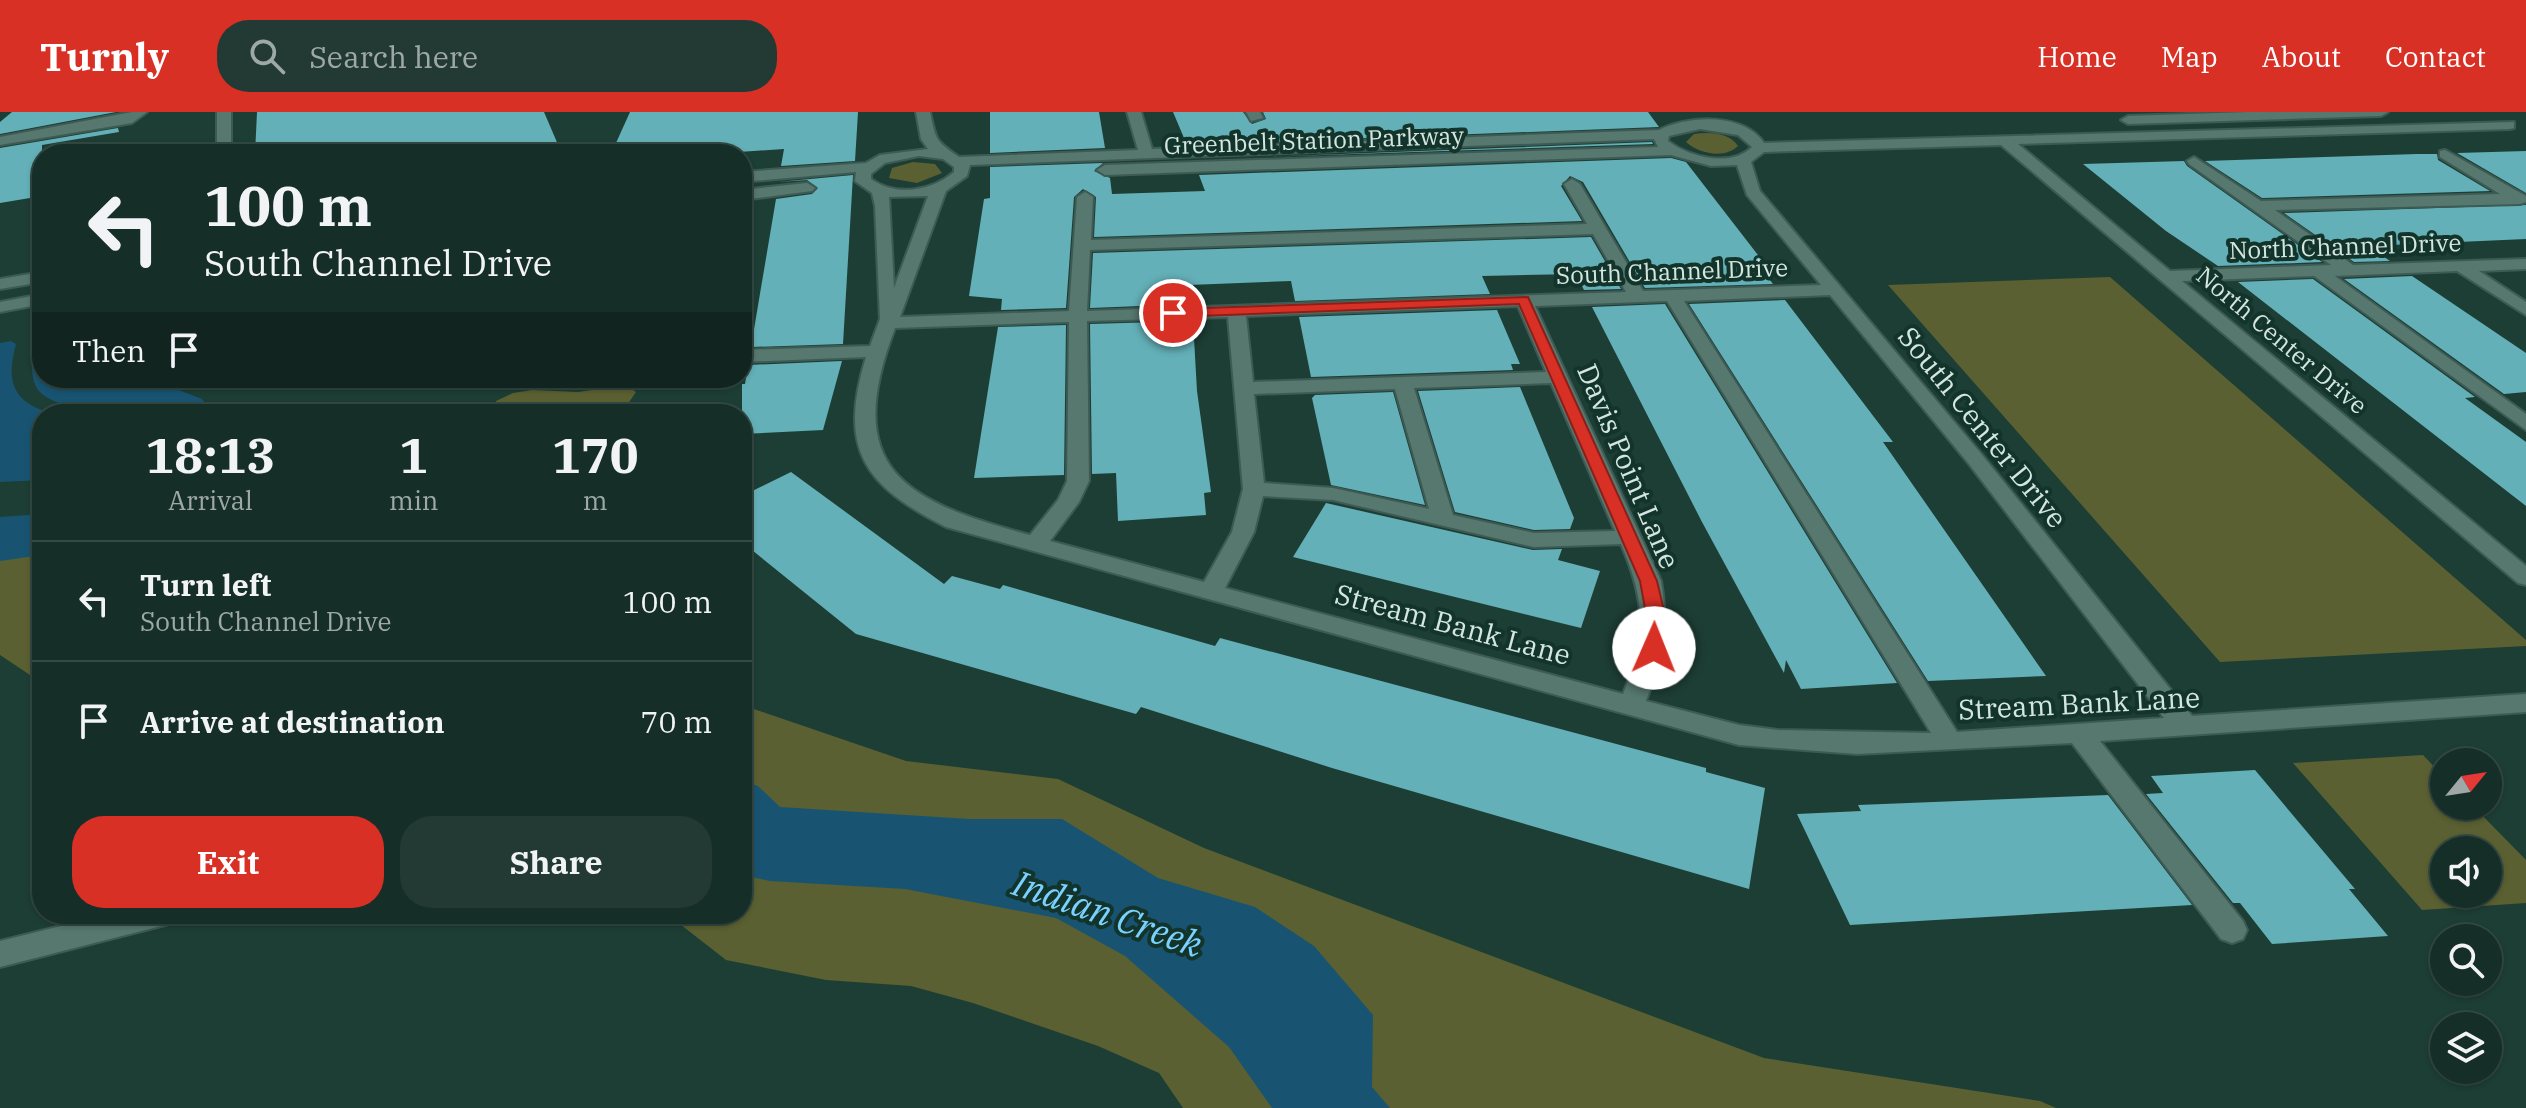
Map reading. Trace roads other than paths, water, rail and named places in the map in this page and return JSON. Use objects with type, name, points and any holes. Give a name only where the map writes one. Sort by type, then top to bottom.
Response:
[{"type":"street","points":[[0,141],[132,119],[140,112]]},
{"type":"street","points":[[224,112],[224,144]]},
{"type":"street","points":[[1134,112],[1146,152]]},
{"type":"street","points":[[1707,112],[1718,125]]},
{"type":"street","points":[[2115,121],[2381,112]]},
{"type":"street","points":[[2481,112],[2526,130]]},
{"type":"street","points":[[752,194],[873,188],[913,193],[939,188],[959,169],[939,153],[922,118]]},
{"type":"street","points":[[898,154],[922,118]]},
{"type":"street","points":[[1671,151],[1661,142],[1662,134],[1679,118],[1745,133],[1756,140],[1760,148]]},
{"type":"street","points":[[1745,133],[2037,123]]},
{"type":"street","points":[[1743,160],[1760,148],[2509,125]]},
{"type":"street","name":"Greenbelt Station Parkway","points":[[959,169],[1146,152],[1662,134]]},
{"type":"street","name":"North Center Drive","points":[[2005,141],[2526,578]]},
{"type":"street","name":"Greenbelt Station Parkway","points":[[959,169],[1671,151],[1710,162],[1743,160]]},
{"type":"street","points":[[752,176],[868,167],[898,154],[939,153]]},
{"type":"street","points":[[2445,154],[2522,200]]},
{"type":"street","name":"South Center Drive","points":[[1743,160],[1753,192],[1976,460],[2186,727]]},
{"type":"street","points":[[2194,161],[2349,270]]},
{"type":"street","name":"Stream Bank Lane","points":[[868,167],[862,176],[873,188],[885,221],[883,281],[888,320]]},
{"type":"street","points":[[1572,184],[1637,296]]},
{"type":"street","name":"Stream Bank Lane","points":[[939,188],[888,320],[869,385],[865,438],[889,477],[914,503],[954,522],[1739,735],[1789,743],[1842,746],[1949,741],[2526,703]]},
{"type":"street","points":[[1036,543],[1068,502],[1078,481],[1078,316],[1085,197]]},
{"type":"street","points":[[2258,206],[2522,200]]},
{"type":"street","points":[[1082,245],[1598,229]]},
{"type":"street","name":"North Channel Drive","points":[[2167,276],[2526,264]]},
{"type":"street","points":[[2460,266],[2526,310]]},
{"type":"street","points":[[2318,271],[2526,424]]},
{"type":"street","points":[[0,284],[32,279]]},
{"type":"street","name":"South Channel Drive","points":[[888,320],[1834,290]]},
{"type":"street","points":[[1672,295],[1949,741]]},
{"type":"street","name":"Davis Point Lane","points":[[1524,300],[1649,581],[1656,619],[1654,648],[1632,704]]},
{"type":"street","points":[[0,307],[32,301]]},
{"type":"street","points":[[1212,590],[1243,532],[1254,489],[1236,311]]},
{"type":"street","points":[[752,356],[879,351]]},
{"type":"street","points":[[1244,388],[1558,377]]},
{"type":"street","points":[[1403,382],[1443,518]]},
{"type":"street","points":[[1254,489],[1333,494],[1544,541],[1630,537]]},
{"type":"street","points":[[2079,733],[2232,930]]},
{"type":"street","points":[[0,954],[121,924]]},
{"type":"water","points":[[11,341],[16,344],[13,381],[21,398],[32,405],[32,480],[0,482],[0,343]]},
{"type":"water","points":[[37,388],[174,388],[202,399],[205,404],[62,404]]},
{"type":"water","points":[[32,515],[32,556],[0,561],[0,517]]},
{"type":"water","name":"Indian Creek","points":[[752,784],[780,807],[969,819],[1062,819],[1158,878],[1255,907],[1314,946],[1373,1015],[1372,1087],[1390,1108],[1272,1108],[1229,1047],[1125,956],[1056,918],[905,889],[770,881],[752,877]]}]
